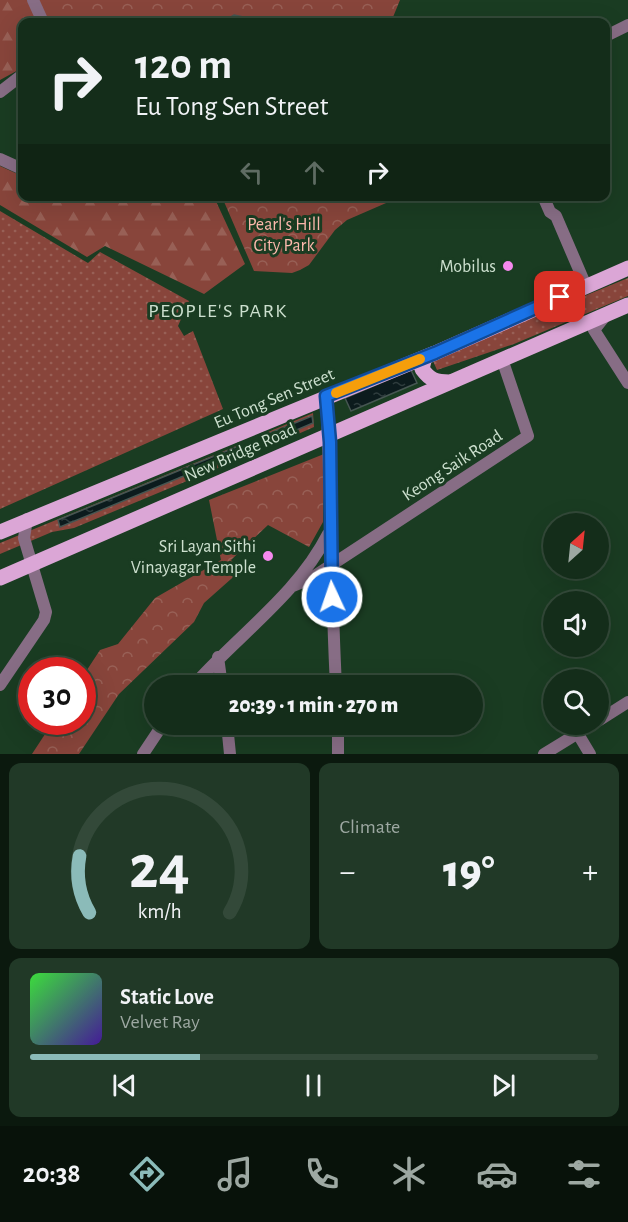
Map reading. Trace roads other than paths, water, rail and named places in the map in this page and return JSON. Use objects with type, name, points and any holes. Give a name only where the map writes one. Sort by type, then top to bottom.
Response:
[{"type":"main road","name":"Eu Tong Sen Street","points":[[0,532],[425,357],[628,268]]},
{"type":"main road","name":"New Bridge Road","points":[[0,578],[628,305]]},
{"type":"main road","points":[[425,357],[422,369],[429,378],[435,382],[449,382]]},
{"type":"street","points":[[33,0],[41,18]]},
{"type":"street","points":[[610,34],[628,25]]},
{"type":"street","points":[[1,91],[18,78]]},
{"type":"street","points":[[0,159],[18,167]]},
{"type":"street","points":[[545,201],[550,212],[549,219],[582,287]]},
{"type":"street","points":[[607,314],[594,330],[627,386]]},
{"type":"street","points":[[584,324],[627,386]]},
{"type":"street","name":"Keong Saik Road","points":[[293,586],[441,495],[528,436],[502,359]]},
{"type":"street","points":[[326,396],[335,675]]},
{"type":"street","points":[[0,685],[44,620],[46,612],[24,538],[27,519]]},
{"type":"street","points":[[329,533],[341,544],[356,547]]},
{"type":"street","name":"Keong Saik Road","points":[[202,675],[218,657],[293,586],[310,565],[329,533]]},
{"type":"street","points":[[218,657],[220,675]]},
{"type":"street","points":[[609,714],[628,702]]},
{"type":"street","points":[[143,754],[156,735]]},
{"type":"street","points":[[228,735],[230,754]]},
{"type":"street","points":[[338,735],[338,754]]},
{"type":"street","points":[[544,754],[576,735]]},
{"type":"street","points":[[579,735],[590,754]]},
{"type":"water","points":[[234,15],[248,18],[229,18]]},
{"type":"water","points":[[411,370],[417,383],[351,411],[345,398]]},
{"type":"water","points":[[312,416],[313,423],[266,443],[263,436]]},
{"type":"water","points":[[239,446],[242,452],[60,527],[58,520]]},
{"type":"place","name":"Mobilus","points":[[508,266]]},
{"type":"place","name":"Sri Layan Sithi Vinayagar Temple","points":[[268,556]]},
{"type":"district","name":"PEOPLE'S PARK","points":[[218,310]]},
{"type":"park label","name":"Pearl's Hill City Park","points":[[284,234]]}]
